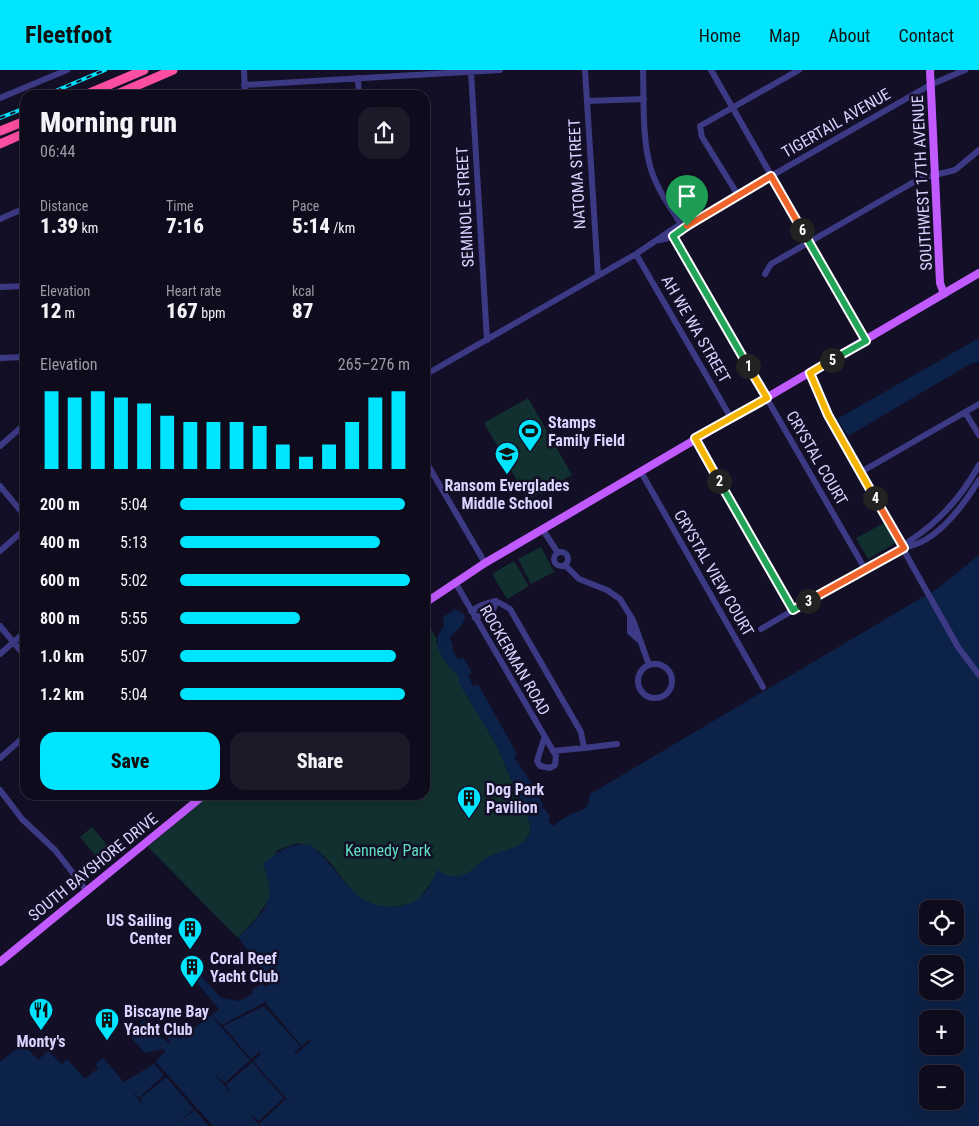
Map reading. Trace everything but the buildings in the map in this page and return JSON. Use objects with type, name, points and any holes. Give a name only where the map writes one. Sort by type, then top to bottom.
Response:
[{"type":"highway","points":[[98,90],[144,70]]},
{"type":"highway","points":[[127,90],[173,70]]},
{"type":"highway","points":[[0,131],[20,123]]},
{"type":"highway","points":[[0,144],[20,135]]},
{"type":"main road","name":"SOUTHWEST 17TH AVENUE","points":[[930,70],[940,283],[944,294]]},
{"type":"main road","points":[[430,600],[485,563],[641,472],[695,438],[866,341],[979,273]]},
{"type":"main road","name":"SOUTH BAYSHORE DRIVE","points":[[0,962],[198,800]]},
{"type":"street","points":[[0,98],[67,70]]},
{"type":"street","points":[[244,70],[244,90]]},
{"type":"street","points":[[244,85],[500,70]]},
{"type":"street","name":"NATOMA STREET","points":[[585,70],[598,276]]},
{"type":"street","points":[[643,70],[646,144],[650,166],[658,185],[682,226]]},
{"type":"street","points":[[711,70],[866,341]]},
{"type":"street","points":[[738,195],[700,130],[703,123],[799,70]]},
{"type":"street","name":"TIGERTAIL AVENUE","points":[[430,372],[930,85],[965,70]]},
{"type":"street","name":"SEMINOLE STREET","points":[[471,72],[487,340]]},
{"type":"street","points":[[358,78],[359,90]]},
{"type":"street","points":[[587,101],[644,99]]},
{"type":"street","points":[[765,274],[771,264],[915,181],[934,174],[955,170],[979,150]]},
{"type":"street","points":[[0,219],[20,210]]},
{"type":"street","name":"CRYSTAL COURT","points":[[672,234],[865,569]]},
{"type":"street","name":"AH WE WA STREET","points":[[636,254],[731,418]]},
{"type":"street","points":[[0,287],[20,286]]},
{"type":"street","points":[[0,358],[20,357]]},
{"type":"street","points":[[810,373],[828,415],[904,548],[926,591],[958,647],[979,675]]},
{"type":"street","points":[[861,472],[979,404]]},
{"type":"street","points":[[965,412],[979,435]]},
{"type":"street","points":[[0,446],[20,428]]},
{"type":"street","points":[[695,438],[793,610]]},
{"type":"street","points":[[760,629],[904,548],[948,509],[966,487],[979,465]]},
{"type":"street","points":[[430,469],[485,563]]},
{"type":"street","name":"CRYSTAL VIEW COURT","points":[[641,472],[763,686]]},
{"type":"street","points":[[904,548],[917,546],[936,531],[960,507],[979,480]]},
{"type":"street","points":[[0,486],[20,510]]},
{"type":"street","points":[[543,530],[558,553],[555,558],[556,563],[565,564],[579,579],[614,593],[630,615],[649,665]]},
{"type":"street","points":[[0,551],[20,533]]},
{"type":"street","name":"ROCKERMAN ROAD","points":[[455,582],[544,739],[553,751]]},
{"type":"street","points":[[475,618],[496,601],[508,607],[580,729],[584,748]]},
{"type":"street","points":[[471,611],[486,608]]},
{"type":"street","points":[[0,626],[20,650]]},
{"type":"street","points":[[0,654],[20,637]]},
{"type":"street","points":[[649,665],[662,665],[670,672],[671,686],[663,696],[654,698],[647,696],[639,687],[639,674],[649,665]]},
{"type":"street","points":[[544,739],[538,758],[540,766],[550,768],[555,765],[556,758],[553,751],[617,744]]},
{"type":"street","points":[[0,758],[20,740]]},
{"type":"street","points":[[0,790],[22,819],[51,846],[86,890]]},
{"type":"green space","name":"Stamps Family Field","points":[[528,398],[572,475],[528,500],[484,423]]},
{"type":"green space","points":[[886,522],[897,542],[868,559],[856,538]]},
{"type":"green space","points":[[541,547],[554,572],[531,584],[518,559]]},
{"type":"green space","points":[[514,561],[529,586],[507,599],[492,574]]},
{"type":"green space","name":"Kennedy Park","points":[[430,627],[437,639],[436,643],[459,676],[460,684],[496,744],[530,824],[530,832],[522,843],[495,854],[464,875],[444,876],[436,879],[414,903],[400,906],[381,906],[366,901],[354,892],[326,858],[316,849],[302,844],[289,846],[277,851],[270,883],[270,898],[257,917],[238,938],[148,847],[203,800],[430,800]]},
{"type":"green space","points":[[92,827],[112,851],[100,861],[80,837]]},
{"type":"water","points":[[979,338],[979,362],[972,363],[848,436],[837,419]]},
{"type":"water","points":[[979,555],[979,1126],[0,1126],[0,1062],[23,1044],[38,1060],[48,1051],[62,1064],[67,1059],[85,1079],[98,1068],[96,1064],[103,1058],[124,1082],[152,1065],[165,1052],[163,1049],[145,1053],[125,1031],[127,1029],[131,1033],[144,1020],[159,1036],[169,1043],[170,1041],[160,1029],[166,1023],[180,1039],[219,1009],[190,974],[196,970],[221,998],[240,1001],[253,993],[252,990],[262,984],[265,987],[272,982],[238,938],[262,912],[269,897],[267,877],[263,864],[285,848],[304,844],[311,845],[360,897],[385,907],[401,906],[420,898],[431,883],[437,870],[451,876],[464,875],[488,857],[516,846],[527,838],[530,832],[530,824],[496,744],[459,683],[459,676],[440,653],[437,640],[439,633],[444,627],[443,617],[455,609],[464,614],[465,618],[462,625],[449,638],[453,644],[452,648],[458,660],[463,657],[472,673],[468,675],[473,686],[478,684],[517,754],[514,757],[534,787],[534,795],[538,797],[543,805],[541,808],[545,809],[550,817],[548,821],[553,826],[564,818],[582,810],[587,805],[590,794],[938,588]]},
{"type":"pier","points":[[267,1001],[266,1004],[302,1046],[309,1040],[311,1041],[296,1054],[294,1053],[301,1047],[264,1006],[223,1026],[251,1059],[259,1052],[261,1054],[253,1061],[293,1106],[286,1099],[260,1123],[260,1126],[250,1114],[259,1121],[284,1098],[252,1062],[226,1085],[232,1094],[215,1075],[225,1083],[250,1060],[210,1014],[222,1025]]},
{"type":"pier","name":"Biscayne Bay Yacht Club","points":[[154,1059],[213,1126],[209,1126],[195,1110],[174,1126],[194,1109],[166,1077],[140,1099],[145,1107],[132,1092],[139,1098],[164,1075],[152,1061]]},
{"type":"railway","points":[[58,90],[105,70]]},
{"type":"railway","points":[[0,118],[20,110]]},
{"type":"place","name":"Stamps Family Field","points":[[530,452]]},
{"type":"place","name":"Ransom Everglades Middle School","points":[[507,475]]},
{"type":"place","name":"Dog Park Pavilion","points":[[469,819]]},
{"type":"place","name":"US Sailing Center","points":[[190,950]]},
{"type":"place","name":"Coral Reef Yacht Club","points":[[192,988]]},
{"type":"place","name":"Monty's","points":[[41,1031]]},
{"type":"place","name":"Biscayne Bay Yacht Club","points":[[107,1041]]},
{"type":"route","points":[[771,176],[866,341],[810,373],[830,419],[904,548],[793,610],[695,438],[767,398],[673,236],[687,226],[771,176]]}]
